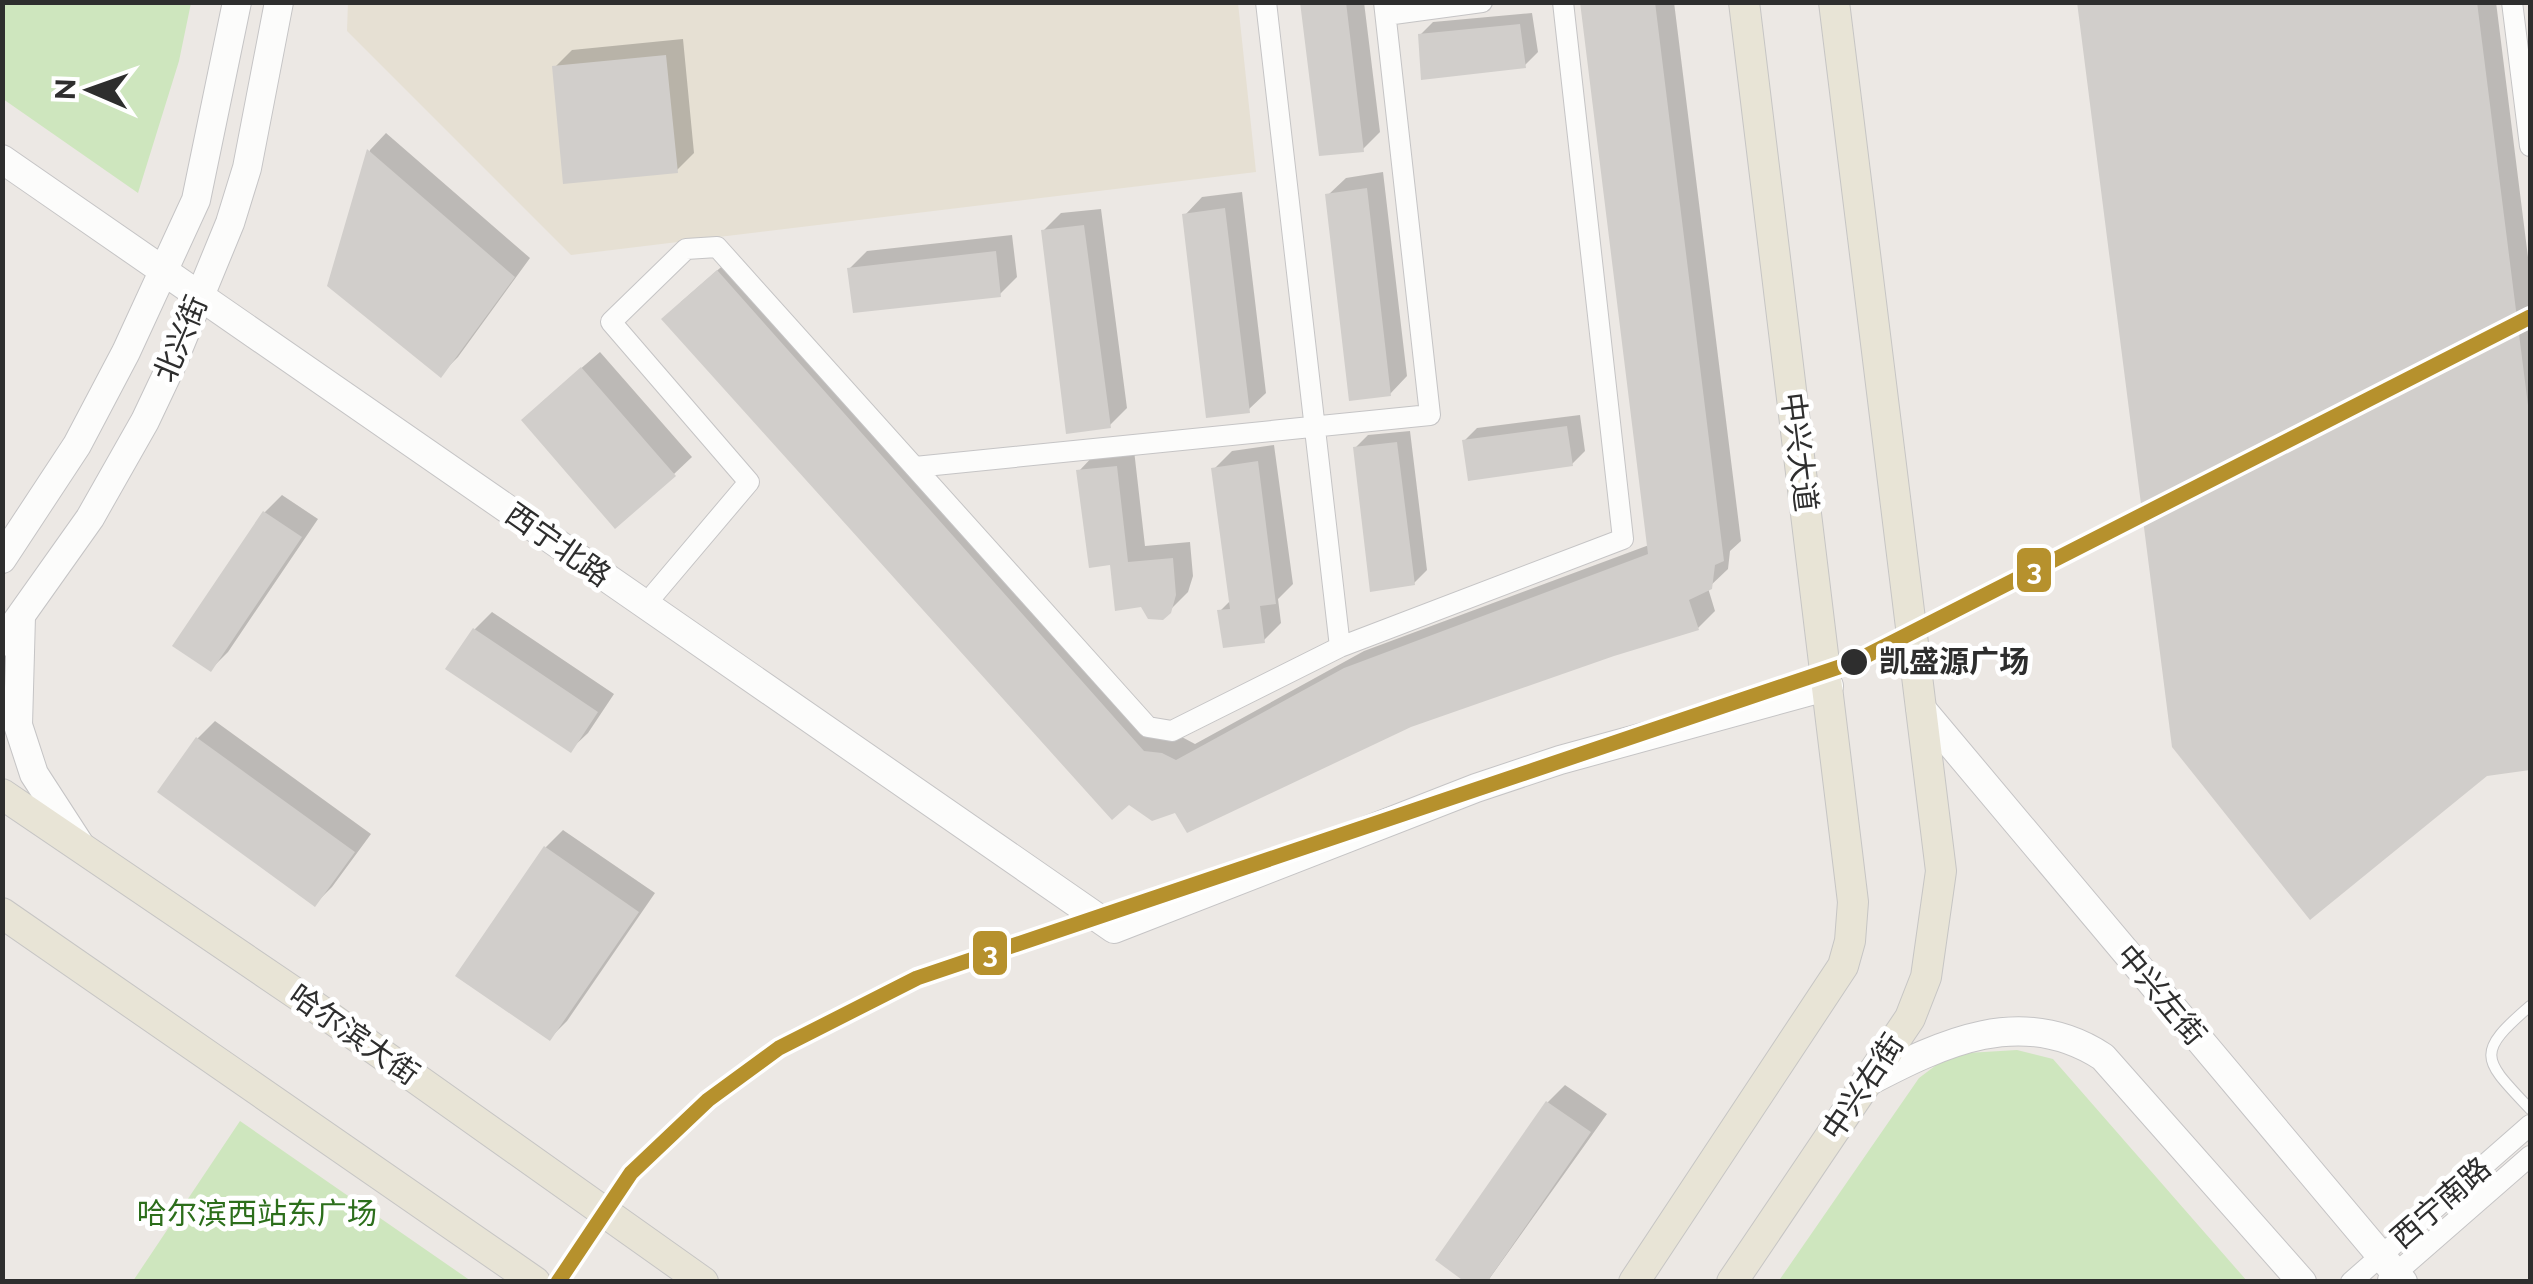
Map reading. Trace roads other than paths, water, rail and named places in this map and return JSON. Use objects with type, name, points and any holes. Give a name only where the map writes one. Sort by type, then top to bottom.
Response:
[{"type":"main road","name":"北兴街","points":[[2,560],[77,445],[126,352],[196,200],[237,2]]},
{"type":"main road","name":"北兴街","points":[[2,642],[109,486],[145,421],[200,295],[230,223],[247,168],[279,2]]},
{"type":"main road","name":"中兴大道","points":[[1634,1282],[1843,966],[1850,941],[1853,902],[1744,2]]},
{"type":"main road","points":[[1834,2],[1920,708]]},
{"type":"main road","name":"西宁北路","points":[[2,159],[1114,930],[1476,788],[1560,760],[1828,686]]},
{"type":"main road","points":[[22,616],[18,725],[34,774],[80,846]]},
{"type":"main road","name":"中兴右街","points":[[1732,1282],[1910,1018],[1926,977],[1941,871],[1920,708]]},
{"type":"main road","name":"中兴左街","points":[[1920,708],[2391,1273]]},
{"type":"main road","name":"哈尔滨大街","points":[[2,794],[703,1282]]},
{"type":"main road","points":[[2,913],[535,1282]]},
{"type":"main road","points":[[1866,1083],[1954,1040],[1979,1035],[2026,1032],[2060,1035],[2080,1042],[2104,1057],[2302,1282]]},
{"type":"street","points":[[1266,2],[1340,647]]},
{"type":"street","points":[[914,467],[1430,415],[1385,8],[1482,2]]},
{"type":"street","points":[[644,605],[749,482],[611,322],[686,248],[717,247],[1148,727],[1172,732],[1340,647],[1622,539],[1563,2]]},
{"type":"street","points":[[2512,2],[2530,146]]},
{"type":"street","name":"西宁南路","points":[[2391,1273],[2530,1125]]},
{"type":"street","name":"西宁南路","points":[[2351,1282],[2391,1273],[2530,1156]]},
{"type":"lane","points":[[2530,1006],[2494,1039],[2490,1060],[2530,1110]]},
{"type":"place","name":"凯盛源广场","points":[[1854,662]]},
{"type":"park label","name":"哈尔滨西站东广场","points":[[257,1214]]}]
